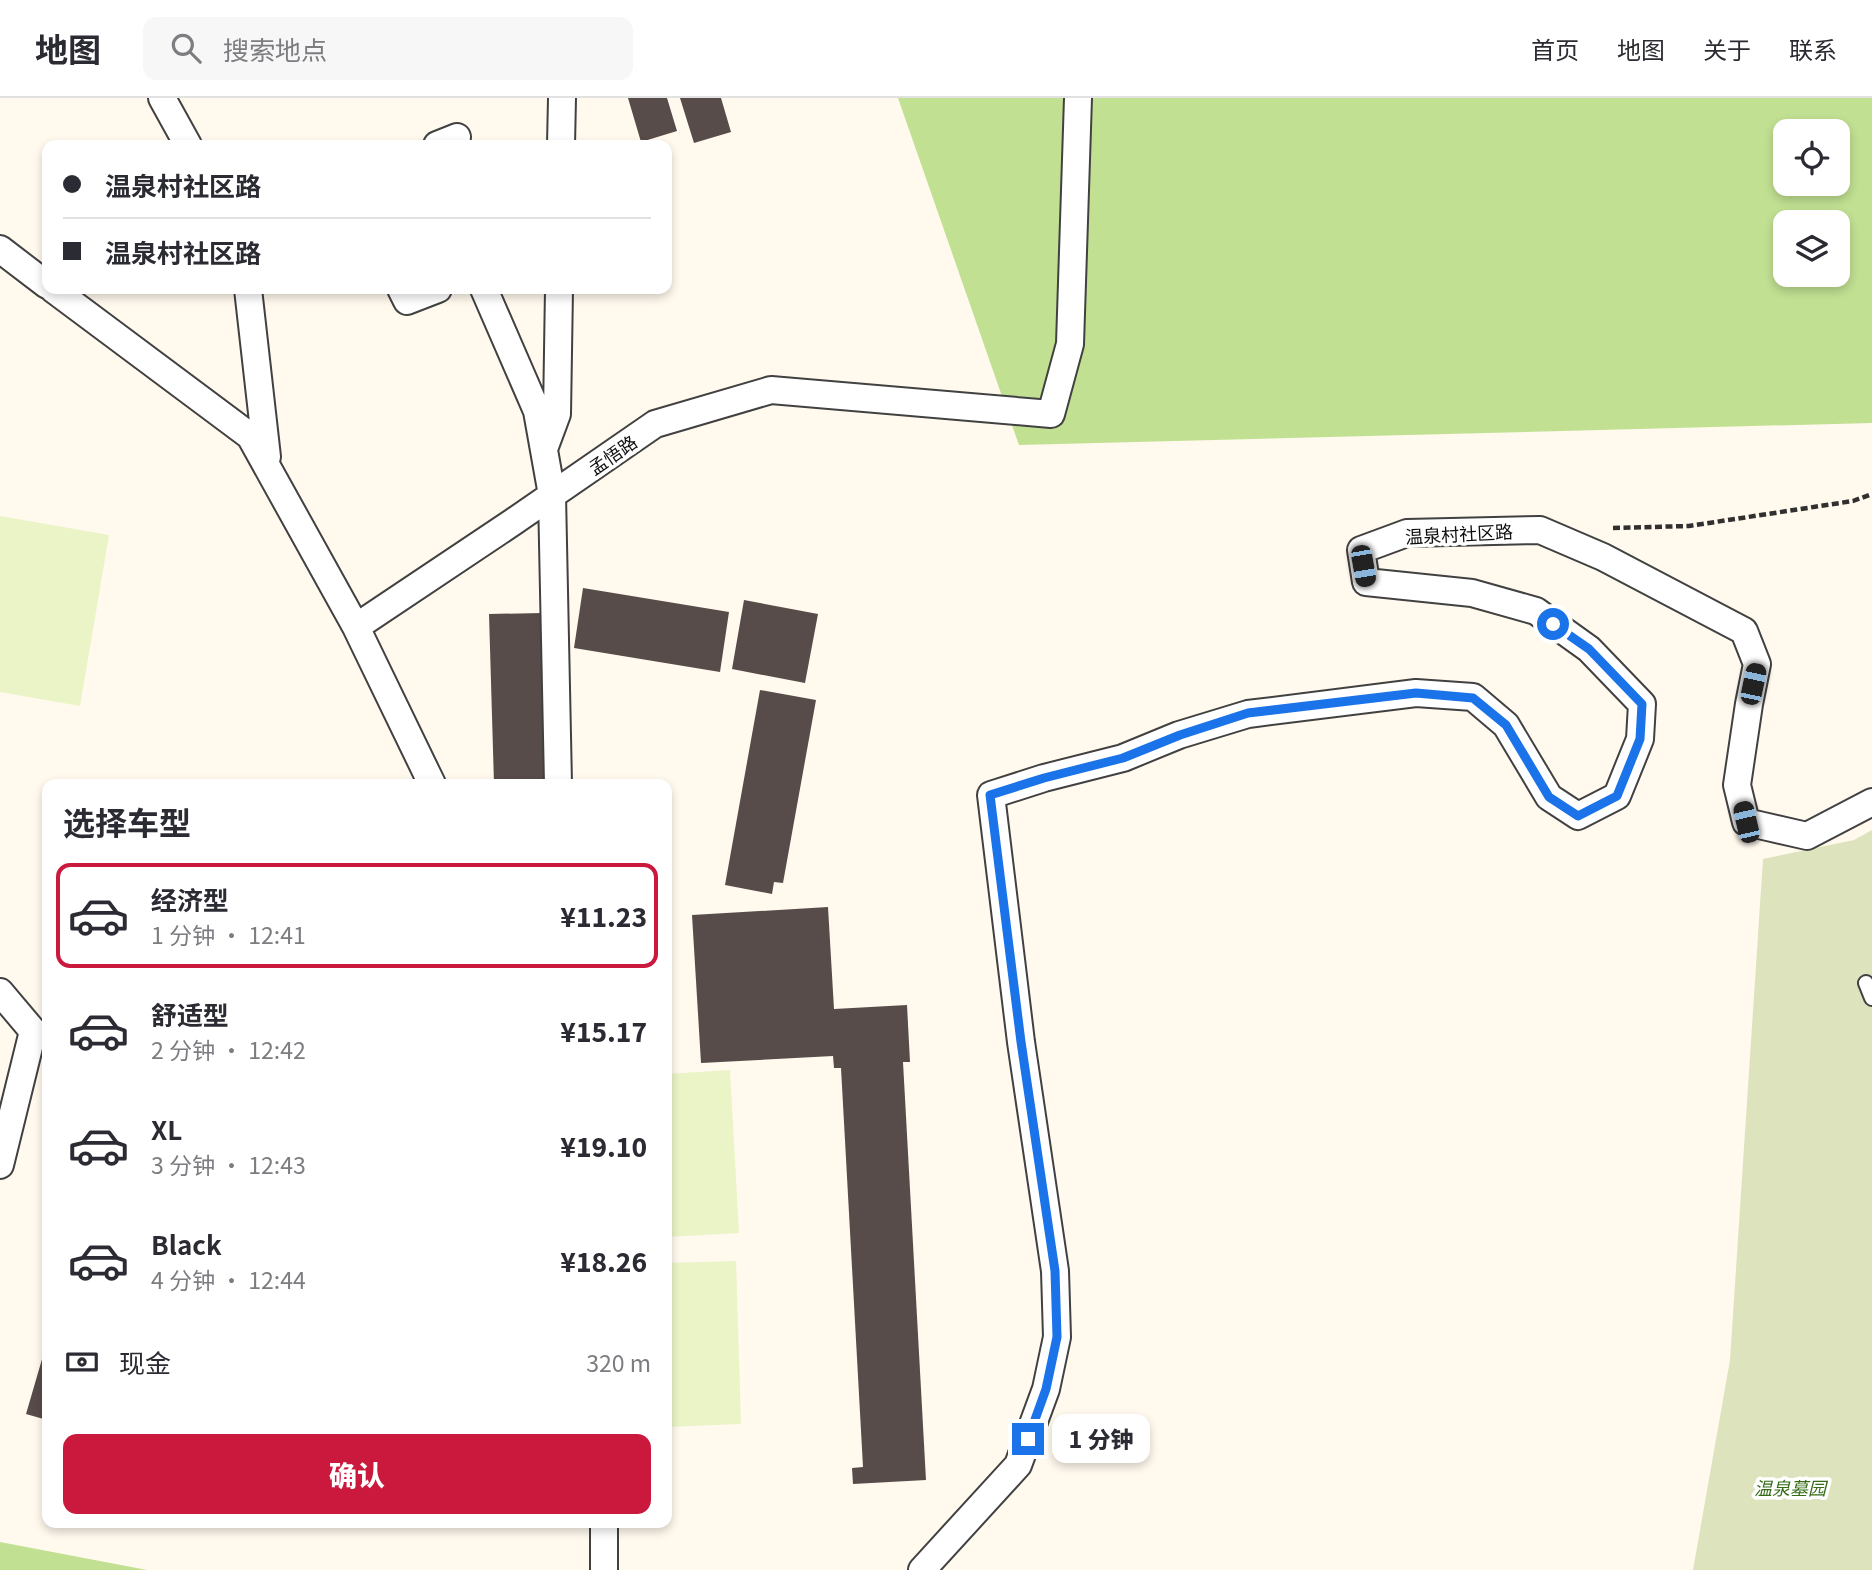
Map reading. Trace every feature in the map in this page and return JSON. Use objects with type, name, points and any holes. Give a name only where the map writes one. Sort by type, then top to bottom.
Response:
[{"type":"street","points":[[162,98],[185,140]]},
{"type":"street","points":[[561,140],[562,98]]},
{"type":"street","name":"孟悟路","points":[[356,626],[655,424],[771,390],[1051,414],[1069,344],[1078,98]]},
{"type":"street","points":[[0,249],[42,281]]},
{"type":"street","points":[[60,294],[250,436],[356,626],[430,779]]},
{"type":"street","points":[[249,294],[269,469]]},
{"type":"street","points":[[403,294],[407,302],[426,294]]},
{"type":"street","points":[[486,294],[537,411],[552,495],[558,779]]},
{"type":"street","points":[[544,450],[557,414],[559,294]]},
{"type":"street","name":"温泉村社区路","points":[[922,1570],[1018,1465],[1046,1389],[1057,1337],[1055,1271],[1021,1042],[990,795],[1123,758],[1180,735],[1248,713],[1416,693],[1473,698],[1506,725],[1549,797],[1578,816],[1617,796],[1640,739],[1642,704],[1589,649],[1536,611],[1472,593],[1366,582],[1361,550],[1407,533],[1515,529],[1540,530],[1603,557],[1744,631],[1757,664],[1737,785],[1746,822],[1807,836],[1872,802]]},
{"type":"street","points":[[0,992],[33,1031],[0,1165]]},
{"type":"street","points":[[604,1528],[604,1570]]},
{"type":"lane","points":[[1866,983],[1872,998]]},
{"type":"path","points":[[1608,528],[1689,526],[1853,501],[1872,494]]},
{"type":"green space","points":[[898,98],[1872,98],[1872,423],[1019,445]]},
{"type":"green space","points":[[0,516],[109,535],[80,706],[0,692]]},
{"type":"green space","name":"温泉墓园","points":[[1872,830],[1872,1570],[1693,1570],[1730,1360],[1763,859],[1854,840]]},
{"type":"green space","points":[[730,1070],[739,1233],[672,1237],[672,1074]]},
{"type":"green space","points":[[736,1261],[741,1424],[672,1427],[672,1263]]},
{"type":"green space","points":[[0,1542],[147,1570],[0,1570]]},
{"type":"building","points":[[628,98],[667,98],[677,131],[640,140]]},
{"type":"building","points":[[680,98],[721,98],[731,132],[694,143]]},
{"type":"building","points":[[583,588],[729,612],[720,672],[574,648]]},
{"type":"building","points":[[744,600],[818,614],[805,683],[732,669]]},
{"type":"building","points":[[542,613],[546,779],[494,779],[489,614]]},
{"type":"building","points":[[760,690],[816,700],[783,883],[774,882],[772,894],[725,885]]},
{"type":"building","points":[[828,907],[834,1009],[907,1005],[910,1062],[903,1062],[926,1480],[853,1484],[852,1468],[863,1467],[841,1068],[834,1068],[833,1056],[701,1063],[692,915]]},
{"type":"building","points":[[42,1359],[42,1419],[26,1414]]},
{"type":"route","points":[[1028,1439],[1046,1389],[1057,1337],[1055,1271],[1021,1042],[990,795],[1123,758],[1180,735],[1248,713],[1416,693],[1473,698],[1506,725],[1549,797],[1578,816],[1617,796],[1640,739],[1642,704],[1589,649],[1553,624]]}]
